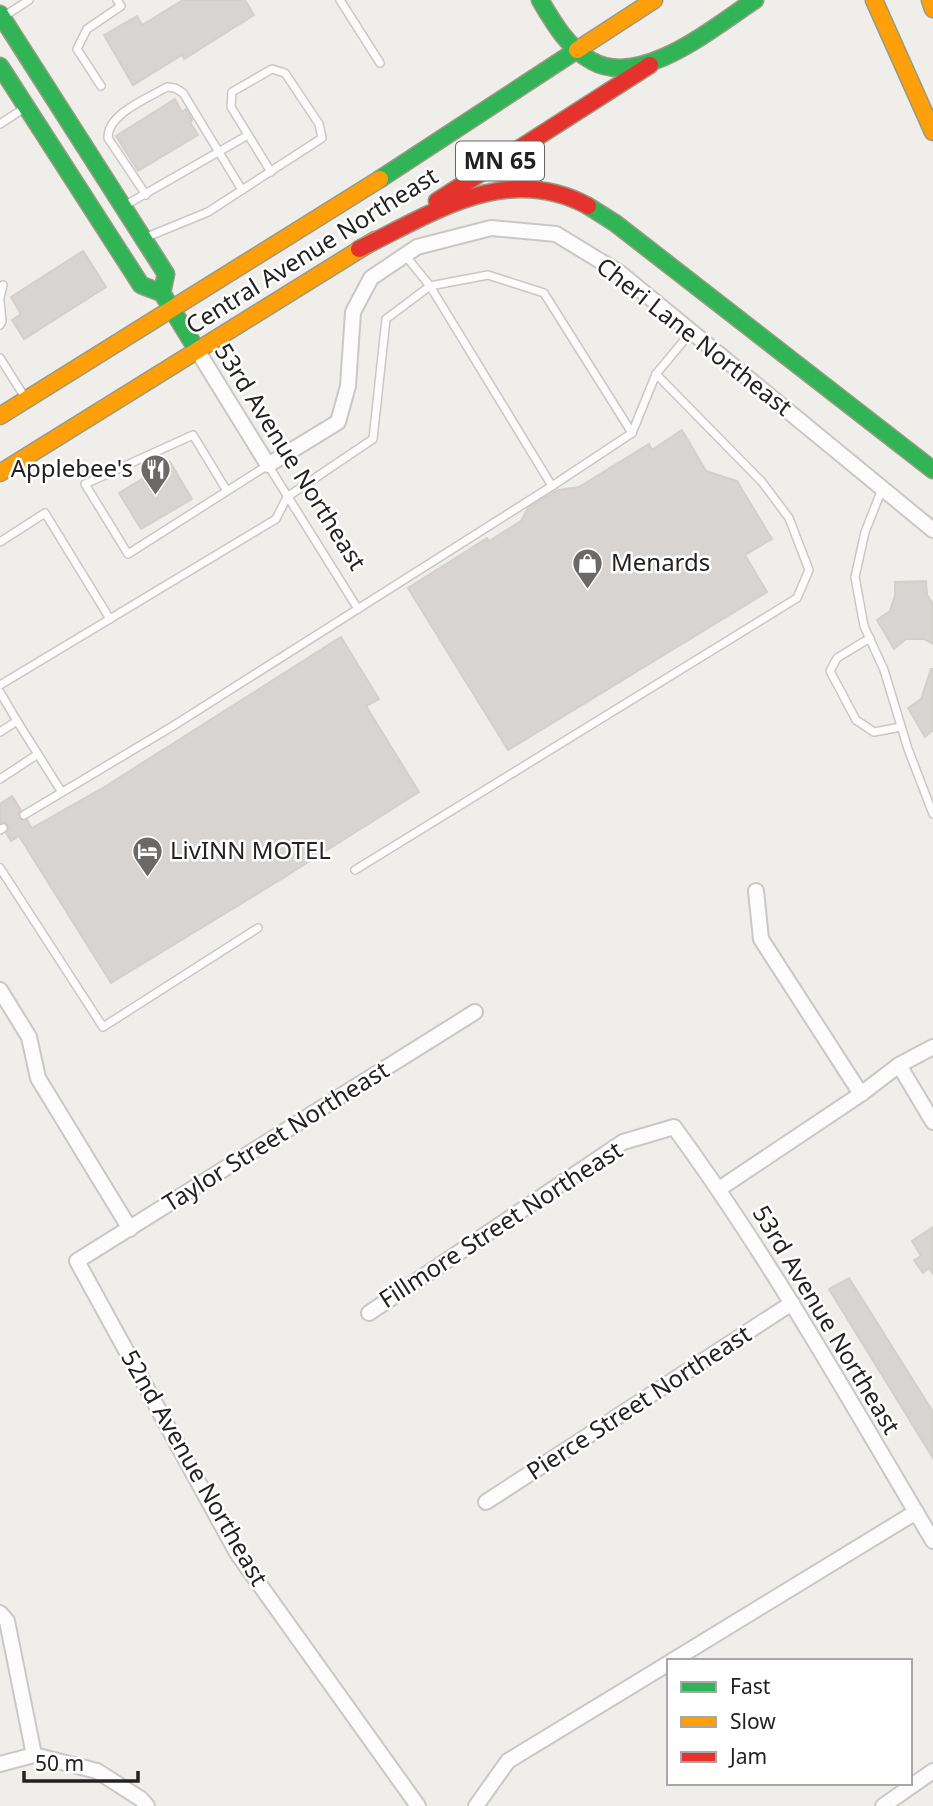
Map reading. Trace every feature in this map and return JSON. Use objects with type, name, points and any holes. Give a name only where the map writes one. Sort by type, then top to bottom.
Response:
[{"type":"main road","points":[[540,0],[556,27],[577,50],[592,61],[615,69],[629,69],[666,56]]},
{"type":"main road","name":"Central Avenue Northeast","points":[[0,416],[349,199],[654,0]]},
{"type":"main road","name":"Central Avenue Northeast","points":[[0,473],[755,0]]},
{"type":"main road","points":[[874,0],[933,132]]},
{"type":"main road","points":[[890,0],[933,112]]},
{"type":"main road","points":[[930,0],[933,9]]},
{"type":"main road","name":"53rd Avenue Northeast","points":[[1,16],[166,274],[162,293],[197,350]]},
{"type":"main road","name":"53rd Avenue Northeast","points":[[0,66],[144,289],[162,293]]},
{"type":"main road","points":[[359,249],[467,197],[485,192],[512,187],[540,187],[567,195],[615,223],[933,470]]},
{"type":"street","name":"Cheri Lane Northeast","points":[[268,465],[338,422],[348,386],[353,312],[371,278],[417,247],[491,228],[556,234],[620,273],[933,530]]},
{"type":"street","name":"53rd Avenue Northeast","points":[[197,350],[268,465]]},
{"type":"street","points":[[756,891],[761,939],[861,1094]]},
{"type":"street","points":[[0,990],[29,1037],[38,1078],[130,1229]]},
{"type":"street","name":"Taylor Street Northeast","points":[[77,1261],[475,1012]]},
{"type":"street","points":[[719,1189],[861,1094],[899,1065],[933,1046]]},
{"type":"street","points":[[899,1065],[933,1122]]},
{"type":"street","name":"53rd Avenue Northeast","points":[[674,1127],[719,1189],[792,1303],[933,1541]]},
{"type":"street","name":"Fillmore Street Northeast","points":[[369,1313],[623,1142],[674,1127]]},
{"type":"street","name":"52nd Avenue Northeast","points":[[77,1261],[237,1553],[418,1806]]},
{"type":"street","name":"Pierce Street Northeast","points":[[486,1502],[792,1303]]},
{"type":"street","points":[[676,1659],[916,1512]]},
{"type":"street","points":[[0,1613],[7,1621],[34,1755]]},
{"type":"street","points":[[476,1806],[508,1761],[667,1664]]},
{"type":"street","points":[[0,1764],[34,1755],[97,1771],[141,1799],[147,1806]]},
{"type":"street","points":[[883,1806],[933,1772]]},
{"type":"lane","points":[[1,16],[29,0]]},
{"type":"lane","points":[[101,86],[77,49],[88,29],[119,3],[131,0]]},
{"type":"lane","points":[[340,0],[380,63]]},
{"type":"lane","points":[[143,239],[208,212],[271,172],[322,138],[318,124],[285,73],[272,69],[232,92],[231,107],[271,172]]},
{"type":"lane","points":[[146,195],[108,138],[108,128],[114,119],[167,87],[183,93],[242,190]]},
{"type":"lane","points":[[0,124],[26,107]]},
{"type":"lane","points":[[122,207],[248,135]]},
{"type":"lane","points":[[405,255],[429,286],[552,486]]},
{"type":"lane","points":[[0,685],[276,519],[287,497],[373,439],[387,319],[429,286],[488,275],[544,293],[632,433]]},
{"type":"lane","points":[[0,325],[3,285]]},
{"type":"lane","points":[[24,815],[173,726],[632,433],[656,374],[691,331]]},
{"type":"lane","points":[[0,358],[26,398]]},
{"type":"lane","points":[[355,870],[797,598],[809,570],[789,517],[762,482],[656,374]]},
{"type":"lane","points":[[228,491],[193,435],[85,484],[128,554],[228,491],[268,465]]},
{"type":"lane","name":"53rd Avenue Northeast","points":[[268,465],[358,609]]},
{"type":"lane","points":[[883,489],[865,533],[855,577],[864,626],[884,670],[901,727],[933,814]]},
{"type":"lane","points":[[0,542],[45,513],[110,619]]},
{"type":"lane","points":[[870,638],[837,657],[830,671],[856,720],[874,732],[901,727]]},
{"type":"lane","points":[[0,692],[61,791]]},
{"type":"lane","points":[[0,732],[17,721]]},
{"type":"lane","points":[[0,779],[38,754]]},
{"type":"lane","points":[[0,868],[103,1027],[258,928]]},
{"type":"building","points":[[183,0],[245,0],[254,15],[184,59],[182,55],[133,85],[104,35],[137,16],[142,25]]},
{"type":"building","points":[[175,99],[182,112],[186,109],[198,135],[138,171],[116,136]]},
{"type":"building","points":[[83,251],[106,287],[24,339],[12,320],[21,314],[11,297]]},
{"type":"building","name":"Menards","points":[[682,430],[706,471],[737,481],[772,539],[745,555],[767,592],[508,750],[408,588],[487,538],[489,541],[521,521],[528,508],[547,496],[558,490],[579,487],[649,444],[652,450]]},
{"type":"building","name":"Applebee's","points":[[170,462],[192,499],[141,529],[119,493]]},
{"type":"building","points":[[926,581],[927,595],[933,604],[933,644],[924,639],[906,639],[894,649],[877,620],[890,611],[895,595],[895,582]]},
{"type":"building","points":[[341,637],[379,699],[366,706],[419,792],[111,983],[19,836],[11,841],[6,833],[9,827],[5,822],[0,823],[0,804],[12,796],[21,810],[19,819],[27,820],[32,828],[106,786]]},
{"type":"building","points":[[931,669],[933,730],[925,737],[908,708],[921,699]]},
{"type":"building","points":[[933,1227],[933,1274],[929,1268],[923,1273],[914,1260],[921,1256],[912,1241]]},
{"type":"building","points":[[849,1278],[933,1412],[933,1458],[829,1289]]},
{"type":"traffic: fast","points":[[540,0],[562,34],[583,56],[611,67],[633,67],[677,51],[755,0]]},
{"type":"traffic: fast","points":[[0,14],[166,274],[162,293]]},
{"type":"traffic: fast","points":[[380,179],[577,50]]},
{"type":"traffic: fast","points":[[0,66],[141,285],[162,293],[197,350]]},
{"type":"traffic: fast","points":[[588,206],[615,223],[933,470]]},
{"type":"traffic: slow","points":[[577,50],[654,0]]},
{"type":"traffic: slow","points":[[874,0],[933,132]]},
{"type":"traffic: slow","points":[[930,0],[933,9]]},
{"type":"traffic: slow","points":[[0,416],[380,179]]},
{"type":"traffic: slow","points":[[0,473],[375,240]]},
{"type":"traffic: jam","points":[[437,201],[650,65]]},
{"type":"traffic: jam","points":[[359,249],[442,208],[471,197],[499,191],[528,189],[558,194],[588,206]]},
{"type":"place","name":"Applebee's","points":[[156,496]]},
{"type":"place","name":"Menards","points":[[588,590]]},
{"type":"place","name":"LivINN MOTEL","points":[[147,878]]}]
